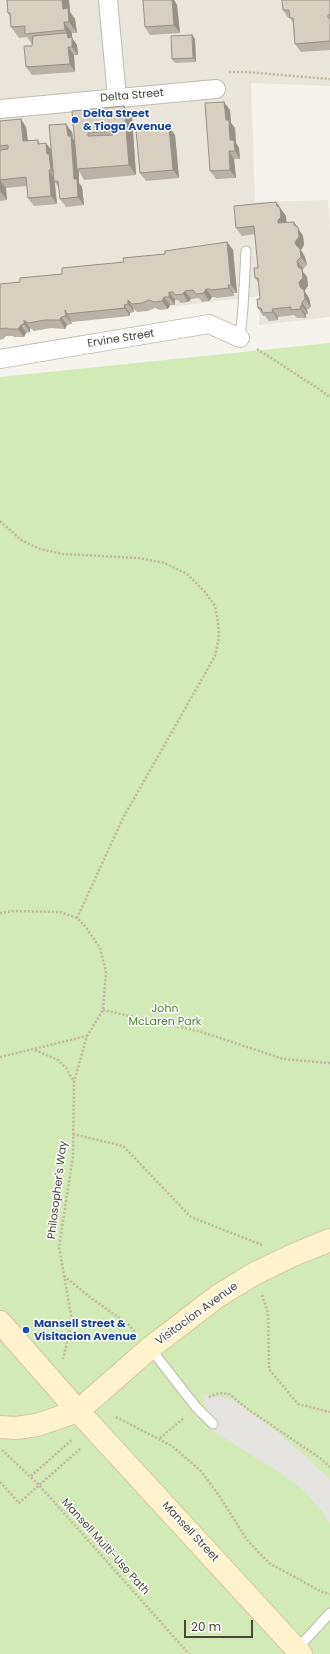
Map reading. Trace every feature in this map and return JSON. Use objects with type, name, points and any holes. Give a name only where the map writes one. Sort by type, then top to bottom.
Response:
[{"type":"street","points":[[108,0],[117,97]]},
{"type":"street","name":"Delta Street","points":[[0,109],[216,89]]},
{"type":"street","name":"Ervine Street","points":[[0,359],[209,324],[240,338]]},
{"type":"street","name":"Visitacion Avenue","points":[[89,1422],[150,1348],[218,1296],[254,1274],[291,1256],[330,1240]]},
{"type":"street","name":"Mansell Street","points":[[0,1322],[299,1652]]},
{"type":"street","points":[[0,1427],[16,1428],[37,1425],[89,1422]]},
{"type":"lane","points":[[240,338],[246,251]]},
{"type":"lane","points":[[150,1348],[196,1407],[213,1424]]},
{"type":"lane","points":[[299,1652],[330,1613]]},
{"type":"path","points":[[223,72],[246,72],[330,79]]},
{"type":"path","points":[[240,338],[330,397]]},
{"type":"path","points":[[0,521],[21,540],[40,549],[63,554],[138,558],[165,563],[187,574],[205,592],[215,606],[219,637],[215,656],[122,818],[77,918],[60,912],[13,911],[0,913]]},
{"type":"path","name":"Philosopher's Way","points":[[61,1364],[72,1320],[59,1247],[73,1156],[74,1082],[87,1036],[103,1010],[106,971],[100,948],[85,926],[77,918]]},
{"type":"path","points":[[103,1010],[202,1032],[283,1059],[330,1063]]},
{"type":"path","points":[[0,1057],[87,1036]]},
{"type":"path","points":[[35,1049],[58,1060],[66,1068],[74,1082]]},
{"type":"path","points":[[73,1134],[123,1146],[191,1217],[291,1256]]},
{"type":"path","points":[[254,1274],[268,1313],[269,1369],[298,1404],[330,1412]]},
{"type":"path","points":[[64,1276],[128,1324]]},
{"type":"path","points":[[160,1438],[211,1395],[219,1393],[229,1394],[260,1418],[320,1458],[330,1467]]},
{"type":"path","points":[[31,1476],[89,1422],[116,1417],[160,1438],[172,1446],[201,1471],[220,1497],[247,1540],[269,1563],[322,1592],[330,1594]]},
{"type":"path","points":[[0,1482],[19,1503],[40,1485],[89,1422]]},
{"type":"path","name":"Mansell Multi-Use Path","points":[[5,1453],[40,1485],[189,1654]]},
{"type":"shaded area","points":[[0,0],[330,0],[330,86],[251,83],[255,202],[328,200],[330,234],[330,317],[259,325],[260,296],[0,328]]},
{"type":"shaded area","points":[[203,1395],[232,1399],[279,1433],[330,1479],[330,1524],[321,1510],[303,1490],[282,1474],[211,1430]]},
{"type":"green space","name":"John McLaren Park","points":[[330,343],[330,1654],[0,1654],[0,377]]},
{"type":"building","points":[[7,0],[62,0],[63,9],[68,8],[69,22],[64,22],[65,30],[25,34],[25,26],[11,27]]},
{"type":"building","points":[[143,0],[172,0],[174,25],[145,27]]},
{"type":"building","points":[[282,0],[330,0],[330,15],[328,15],[328,18],[330,18],[330,41],[295,44],[293,18],[290,18],[289,10],[283,10]]},
{"type":"building","points":[[67,33],[68,38],[72,37],[72,47],[68,47],[70,64],[26,67],[24,46],[32,46],[33,36]]},
{"type":"building","points":[[192,35],[193,58],[172,59],[171,36]]},
{"type":"building","points":[[224,102],[226,120],[229,120],[230,140],[234,140],[235,151],[229,151],[230,170],[210,171],[205,103]]},
{"type":"building","points":[[124,106],[129,165],[77,169],[72,111]],"holes":[[[113,131],[113,135],[88,136],[88,133]]]},
{"type":"building","points":[[21,119],[23,141],[38,140],[38,144],[46,143],[51,170],[49,170],[51,196],[28,198],[26,177],[0,180],[0,150],[8,149],[8,145],[0,146],[0,121]]},
{"type":"building","points":[[66,124],[68,136],[71,136],[74,179],[77,179],[78,197],[60,199],[58,181],[54,181],[49,125]]},
{"type":"building","points":[[169,127],[173,170],[140,173],[136,130]]},
{"type":"building","points":[[276,202],[277,206],[280,208],[281,217],[278,220],[278,223],[294,222],[294,225],[298,227],[299,237],[295,242],[300,249],[301,257],[297,261],[298,267],[302,269],[303,278],[299,282],[300,287],[304,290],[305,299],[302,302],[302,306],[300,306],[301,309],[291,310],[291,307],[272,309],[273,312],[263,313],[261,308],[258,308],[257,299],[260,299],[258,278],[255,278],[254,268],[258,268],[254,226],[236,228],[234,206]]},
{"type":"building","points":[[227,242],[231,285],[228,285],[229,288],[211,290],[206,289],[204,293],[196,294],[193,290],[175,295],[173,292],[169,292],[169,297],[164,297],[162,301],[154,302],[149,300],[142,303],[132,304],[128,300],[128,304],[124,305],[125,308],[67,314],[65,310],[66,316],[61,317],[60,320],[45,320],[28,323],[24,320],[24,324],[18,329],[0,329],[0,284],[20,282],[20,278],[62,274],[62,268],[124,262],[123,258],[165,254],[165,251]]},
{"type":"place","name":"Delta Street & Tioga Avenue","points":[[75,120]]},
{"type":"place","name":"Mansell Street & Visitacion Avenue","points":[[26,1330]]}]
